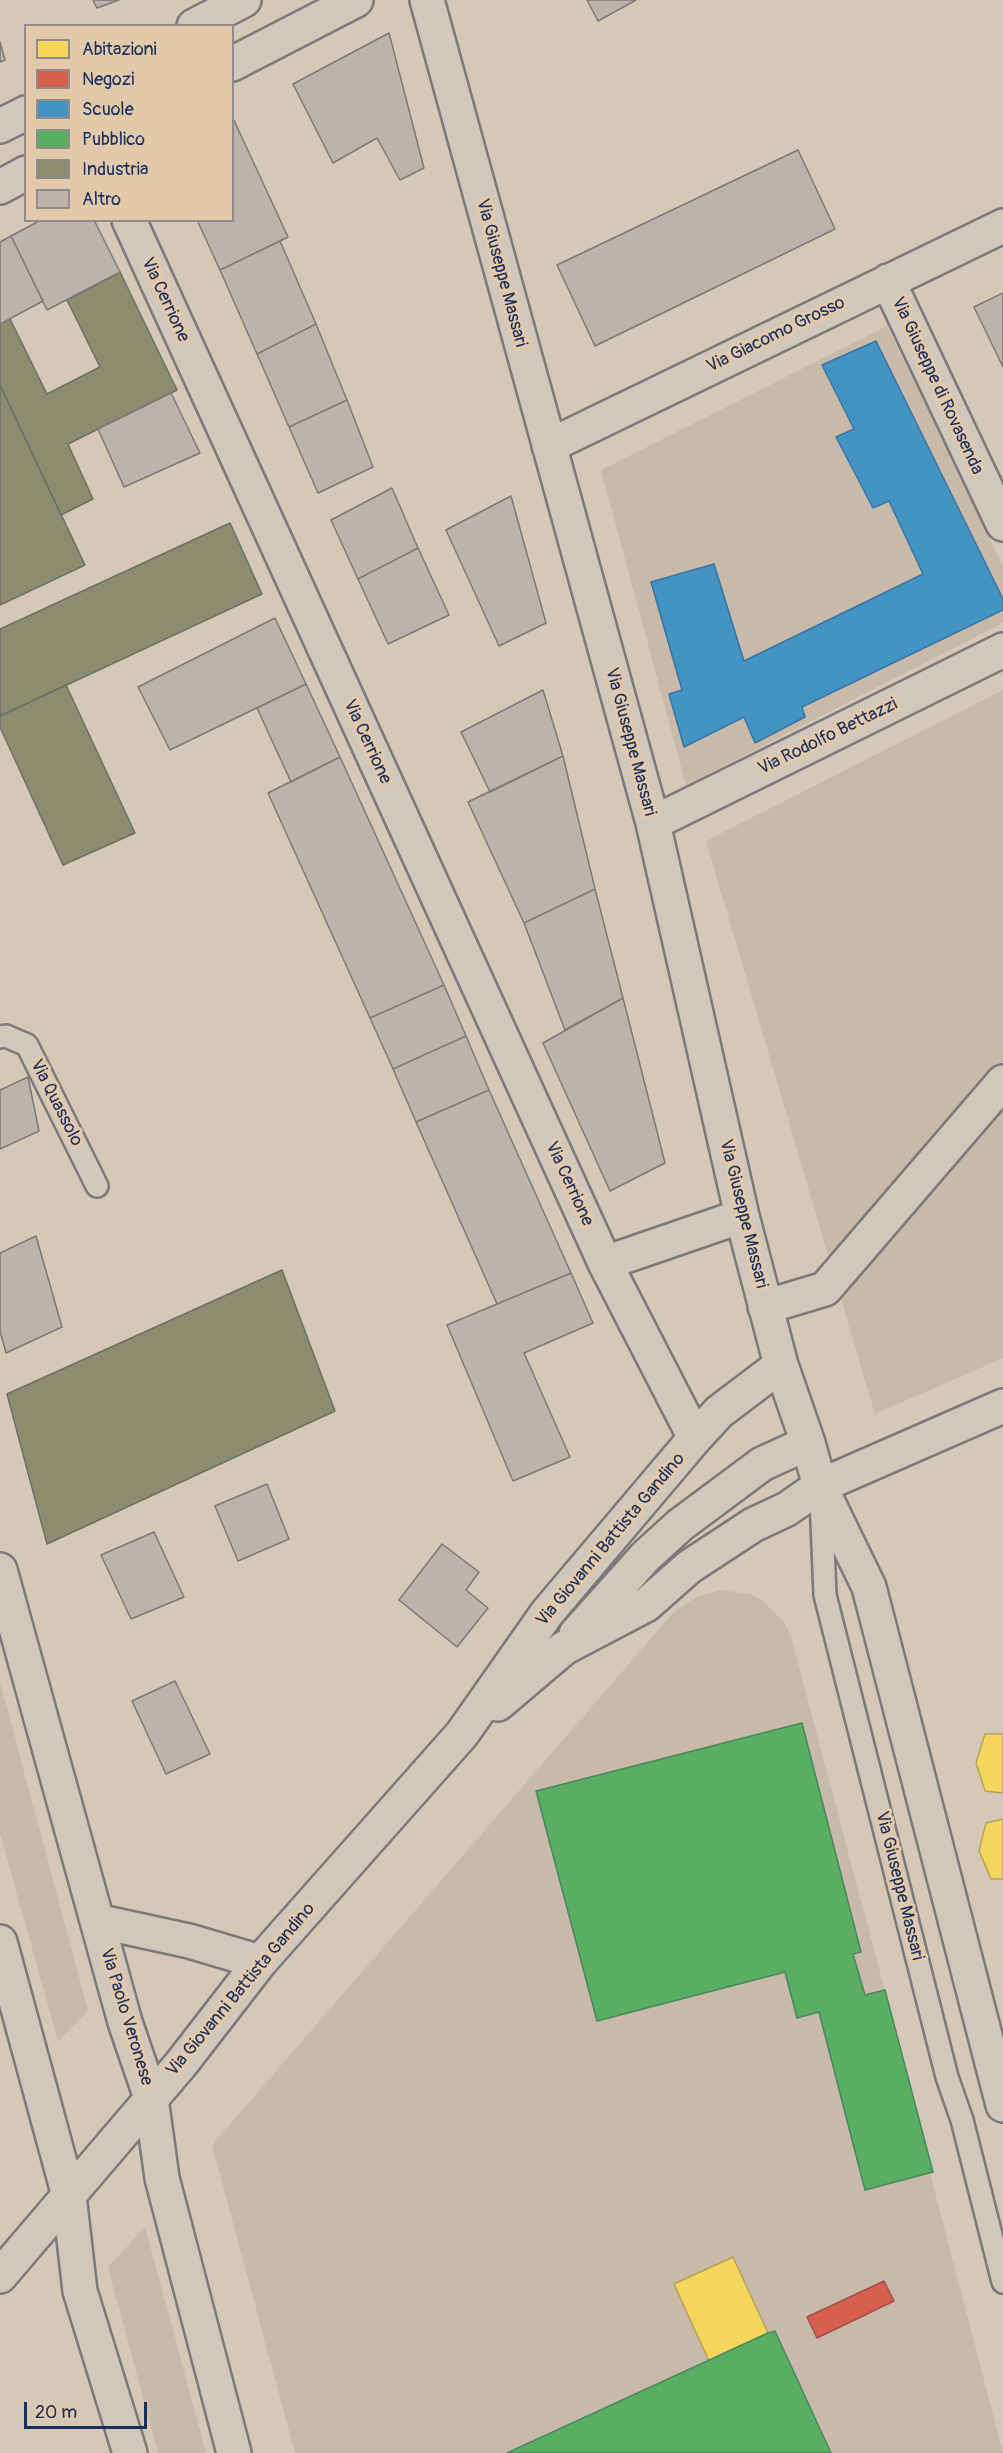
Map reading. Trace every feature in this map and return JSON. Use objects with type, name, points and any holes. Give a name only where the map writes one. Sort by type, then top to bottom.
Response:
[{"type":"street","points":[[198,24],[244,0]]},
{"type":"street","points":[[234,63],[356,0]]},
{"type":"street","name":"Via Giuseppe Massari","points":[[427,0],[653,823],[742,1216],[765,1307],[820,1486],[869,1587],[1003,2105]]},
{"type":"street","points":[[0,126],[24,114]]},
{"type":"street","points":[[0,187],[24,174]]},
{"type":"street","name":"Via Cerrione","points":[[130,222],[605,1263],[695,1438]]},
{"type":"street","name":"Via Giacomo Grosso","points":[[549,446],[1003,226]]},
{"type":"street","name":"Via Giuseppe di Rovasenda","points":[[888,281],[1003,524]]},
{"type":"street","name":"Via Rodolfo Bettazzi","points":[[653,823],[1003,650]]},
{"type":"street","points":[[765,1307],[825,1289],[1003,1082]]},
{"type":"street","points":[[605,1263],[742,1216]]},
{"type":"street","name":"Via Giovanni Battista Gandino","points":[[0,2276],[181,2064],[260,1962],[462,1734],[547,1613],[695,1438],[719,1412],[781,1365]]},
{"type":"street","name":"Via Giovanni Battista Gandino","points":[[462,1734],[564,1648],[646,1605],[689,1567],[753,1525],[787,1509],[820,1486],[1003,1406]]},
{"type":"street","points":[[564,1648],[645,1557],[680,1525],[762,1464],[808,1443]]},
{"type":"street","name":"Via Paolo Veronese","points":[[1,1580],[125,2022],[151,2098],[162,2178],[234,2453]]},
{"type":"street","points":[[97,1921],[189,1941],[260,1962]]},
{"type":"street","points":[[0,1942],[69,2196],[80,2291],[130,2453]]},
{"type":"lane","name":"Via Quassolo","points":[[0,1037],[6,1036],[27,1045],[97,1186]]},
{"type":"lane","name":"Via Giuseppe Massari","points":[[820,1486],[825,1595],[947,2076],[962,2120],[1003,2283]]},
{"type":"shaded area","points":[[887,326],[1003,566],[1003,623],[686,785],[601,470]]},
{"type":"shaded area","points":[[1003,690],[1003,1358],[875,1414],[706,841]]},
{"type":"shaded area","points":[[721,1590],[750,1594],[763,1601],[784,1622],[791,1637],[933,2172],[930,2173],[1003,2453],[295,2453],[212,2145],[673,1613],[696,1597]]},
{"type":"shaded area","points":[[0,1682],[88,2011],[58,2041],[0,1833]]},
{"type":"shaded area","points":[[145,2227],[206,2453],[158,2453],[108,2267]]},
{"type":"building: Abitazioni","points":[[985,1734],[1003,1734],[1003,1793],[985,1791],[976,1763]]},
{"type":"building: Abitazioni","points":[[1003,1819],[1003,1879],[991,1879],[979,1851],[986,1823]]},
{"type":"building: Abitazioni","points":[[733,2257],[768,2333],[709,2361],[674,2284]]},
{"type":"building: Negozi","points":[[884,2281],[894,2301],[817,2338],[807,2317]]},
{"type":"building: Scuole","points":[[876,341],[1003,599],[1003,610],[802,707],[805,717],[755,743],[744,717],[684,747],[669,694],[682,690],[651,582],[714,564],[744,661],[923,574],[889,501],[873,508],[836,437],[854,429],[822,365]]},
{"type":"building: Pubblico","points":[[802,1723],[861,1952],[853,1954],[865,1995],[885,1990],[933,2172],[865,2190],[819,2012],[797,2018],[785,1972],[597,2021],[536,1791]]},
{"type":"building: Pubblico","points":[[775,2331],[831,2453],[507,2453],[768,2333]]},
{"type":"building: Industria","points":[[120,272],[177,390],[68,444],[93,499],[61,515],[0,385],[0,324],[10,319],[47,394],[100,367],[67,300]]},
{"type":"building: Industria","points":[[0,385],[85,565],[0,605]]},
{"type":"building: Industria","points":[[230,523],[262,594],[0,716],[0,629]]},
{"type":"building: Industria","points":[[66,685],[135,833],[63,865],[0,727],[0,716]]},
{"type":"building: Industria","points":[[282,1270],[335,1411],[47,1544],[7,1394]]},
{"type":"building: Altro","points":[[93,0],[119,0],[97,8]]},
{"type":"building: Altro","points":[[587,0],[636,0],[598,21]]},
{"type":"building: Altro","points":[[389,33],[424,168],[400,180],[377,138],[333,163],[293,84]]},
{"type":"building: Altro","points":[[0,42],[5,60],[0,62]]},
{"type":"building: Altro","points":[[234,120],[288,237],[220,270],[198,222],[234,222]]},
{"type":"building: Altro","points":[[798,150],[835,229],[595,346],[557,265]]},
{"type":"building: Altro","points":[[37,222],[95,222],[120,272],[47,310],[11,236]]},
{"type":"building: Altro","points":[[11,236],[43,301],[0,324],[0,242]]},
{"type":"building: Altro","points":[[280,241],[316,324],[257,354],[220,270]]},
{"type":"building: Altro","points":[[1003,293],[1003,367],[974,307]]},
{"type":"building: Altro","points":[[316,324],[347,400],[289,427],[257,354]]},
{"type":"building: Altro","points":[[171,393],[200,453],[124,487],[98,429]]},
{"type":"building: Altro","points":[[347,400],[373,467],[318,493],[289,427]]},
{"type":"building: Altro","points":[[392,488],[418,548],[358,579],[331,520]]},
{"type":"building: Altro","points":[[511,496],[546,623],[499,646],[446,530]]},
{"type":"building: Altro","points":[[418,548],[449,615],[388,644],[358,579]]},
{"type":"building: Altro","points":[[275,618],[306,684],[170,750],[138,687]]},
{"type":"building: Altro","points":[[306,684],[340,757],[291,782],[257,708]]},
{"type":"building: Altro","points":[[543,690],[563,756],[490,792],[461,732]]},
{"type":"building: Altro","points":[[563,756],[595,889],[524,923],[468,802]]},
{"type":"building: Altro","points":[[340,757],[444,985],[370,1018],[268,793]]},
{"type":"building: Altro","points":[[595,889],[623,998],[565,1030],[524,923]]},
{"type":"building: Altro","points":[[444,985],[466,1036],[393,1069],[370,1018]]},
{"type":"building: Altro","points":[[623,998],[665,1163],[610,1191],[543,1043]]},
{"type":"building: Altro","points":[[466,1036],[489,1090],[416,1122],[393,1069]]},
{"type":"building: Altro","points":[[28,1077],[39,1131],[0,1149],[0,1090]]},
{"type":"building: Altro","points":[[489,1090],[571,1273],[497,1304],[416,1122]]},
{"type":"building: Altro","points":[[36,1236],[62,1327],[6,1353],[0,1331],[0,1253]]},
{"type":"building: Altro","points":[[571,1273],[593,1323],[524,1353],[570,1457],[513,1481],[447,1325]]},
{"type":"building: Altro","points":[[267,1484],[289,1539],[238,1561],[215,1506]]},
{"type":"building: Altro","points":[[154,1532],[184,1597],[131,1619],[101,1555]]},
{"type":"building: Altro","points":[[442,1544],[479,1572],[466,1590],[488,1608],[457,1647],[399,1600]]},
{"type":"building: Altro","points":[[175,1681],[210,1754],[166,1774],[132,1701]]}]
